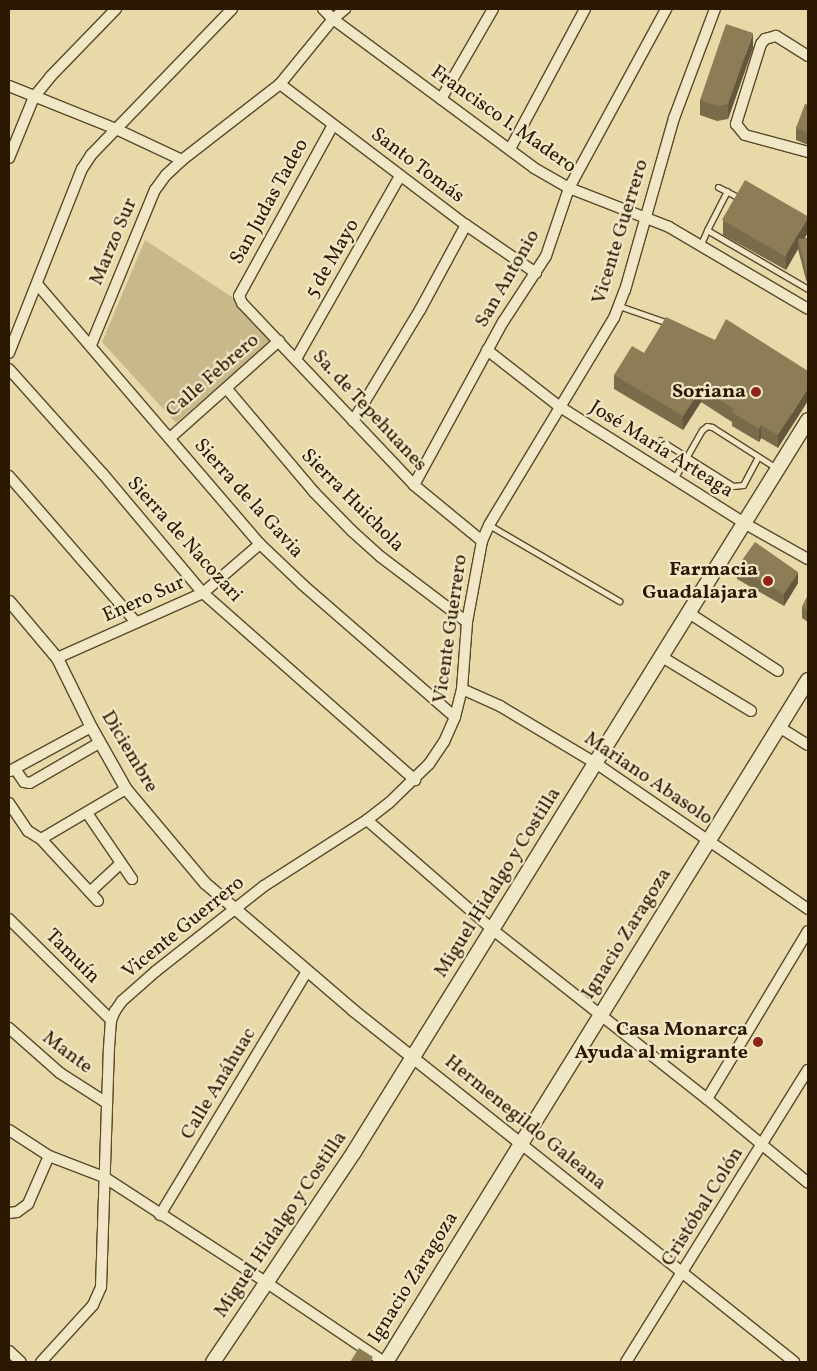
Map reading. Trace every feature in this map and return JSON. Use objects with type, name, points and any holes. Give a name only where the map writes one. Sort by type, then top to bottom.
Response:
[{"type":"main road","name":"Miguel Hidalgo y Costilla","points":[[213,1362],[354,1152],[597,764],[808,420]]},
{"type":"main road","name":"Ignacio Zaragoza","points":[[385,1362],[808,680]]},
{"type":"street","points":[[9,158],[34,97],[50,76],[116,9]]},
{"type":"street","points":[[9,353],[82,169],[100,143],[116,129],[232,9]]},
{"type":"street","name":"Francisco I. Madero","points":[[323,9],[333,19],[534,168],[569,188],[668,227],[808,309]]},
{"type":"street","name":"Marzo Sur","points":[[90,346],[155,190],[182,160],[280,84],[333,19],[345,9]]},
{"type":"street","points":[[441,99],[493,9]]},
{"type":"street","points":[[510,149],[585,9]]},
{"type":"street","name":"San Antonio","points":[[414,485],[510,310],[536,273],[553,240],[569,188],[666,9]]},
{"type":"street","name":"Vicente Guerrero","points":[[41,1362],[93,1305],[98,1296],[103,1238],[111,1020],[122,1001],[138,986],[264,886],[367,820],[430,764],[444,742],[455,717],[462,689],[467,622],[482,541],[489,525],[619,306],[674,118],[715,9]]},
{"type":"street","points":[[808,56],[776,36],[765,39],[761,44],[736,124],[746,135],[808,152]]},
{"type":"street","name":"Santo Tomás","points":[[280,84],[466,225],[536,273]]},
{"type":"street","points":[[9,86],[116,129],[182,160]]},
{"type":"street","name":"San Judas Tadeo","points":[[239,296],[333,125]]},
{"type":"street","name":"5 de Mayo","points":[[296,359],[400,176]]},
{"type":"street","points":[[353,421],[420,310],[466,225]]},
{"type":"street","name":"Sierra de la Gavia","points":[[37,284],[260,544],[303,585],[455,717]]},
{"type":"street","name":"Sa. de Tepehuanes","points":[[239,296],[242,303],[414,485],[482,541]]},
{"type":"street","name":"Calle Febrero","points":[[170,438],[279,341]]},
{"type":"street","name":"José María Arteaga","points":[[487,350],[560,407],[744,523],[808,559]]},
{"type":"street","name":"Sierra de Nacozari","points":[[9,369],[102,474],[203,593],[414,780]]},
{"type":"street","name":"Sierra Huichola","points":[[227,389],[314,492],[352,531],[381,557],[467,622]]},
{"type":"street","points":[[9,476],[136,622]]},
{"type":"street","name":"Enero Sur","points":[[57,658],[203,593],[260,544]]},
{"type":"street","name":"Diciembre","points":[[9,601],[57,658],[99,743],[126,789],[194,871],[234,910]]},
{"type":"street","points":[[689,613],[778,671]]},
{"type":"street","points":[[662,657],[751,712]]},
{"type":"street","name":"Mariano Abasolo","points":[[462,689],[500,706],[597,764],[808,909]]},
{"type":"street","points":[[91,727],[12,770],[24,782],[30,783],[99,743]]},
{"type":"street","points":[[779,727],[808,746]]},
{"type":"street","points":[[41,839],[126,789]]},
{"type":"street","points":[[9,803],[28,831],[41,839],[98,901]]},
{"type":"street","points":[[87,813],[132,879]]},
{"type":"street","points":[[367,820],[493,930],[707,1099],[808,1183]]},
{"type":"street","points":[[90,892],[121,863]]},
{"type":"street","name":"Hermenegildo Galeana","points":[[234,910],[353,1010],[794,1362]]},
{"type":"street","name":"Tamuín","points":[[9,919],[111,1020]]},
{"type":"street","points":[[707,1099],[808,931]]},
{"type":"street","name":"Calle Anáhuac","points":[[160,1215],[307,971]]},
{"type":"street","name":"Mante","points":[[9,1028],[60,1072],[107,1103]]},
{"type":"street","name":"Cristóbal Colón","points":[[626,1362],[808,1070]]},
{"type":"street","points":[[9,1130],[50,1156],[104,1178],[385,1362]]},
{"type":"street","points":[[9,1213],[17,1212],[28,1204],[50,1156]]},
{"type":"street","points":[[9,1351],[21,1362]]},
{"type":"lane","points":[[718,187],[738,197]]},
{"type":"lane","points":[[700,246],[726,191]]},
{"type":"lane","points":[[707,230],[808,289]]},
{"type":"lane","points":[[619,306],[675,325]]},
{"type":"lane","points":[[674,479],[702,430],[707,426],[712,427],[778,470]]},
{"type":"lane","points":[[660,440],[733,486],[738,487],[743,485],[758,457]]},
{"type":"lane","points":[[489,525],[619,601]]},
{"type":"shaded area","points":[[145,240],[232,297],[272,340],[176,423],[102,342]]},
{"type":"building","points":[[726,24],[753,33],[728,104],[717,106],[700,100]]},
{"type":"building","points":[[805,104],[808,105],[808,133],[796,128]]},
{"type":"building","points":[[745,180],[808,216],[785,256],[722,220]]},
{"type":"building","points":[[808,238],[808,271],[798,239]]},
{"type":"building","points":[[666,317],[715,340],[726,319],[808,371],[808,388],[778,435],[761,425],[759,429],[732,412],[734,409],[701,389],[683,416],[614,375],[632,346],[644,353]]},
{"type":"building","points":[[755,542],[798,572],[784,594],[737,567]]},
{"type":"building","points":[[808,595],[808,611],[802,607]]},
{"type":"building","points":[[359,1348],[373,1357],[370,1362],[350,1362]]},
{"type":"place","name":"Soriana","points":[[756,392]]},
{"type":"place","name":"Farmacia Guadalajara","points":[[768,581]]},
{"type":"place","name":"Casa Monarca Ayuda al migrante","points":[[758,1042]]}]
